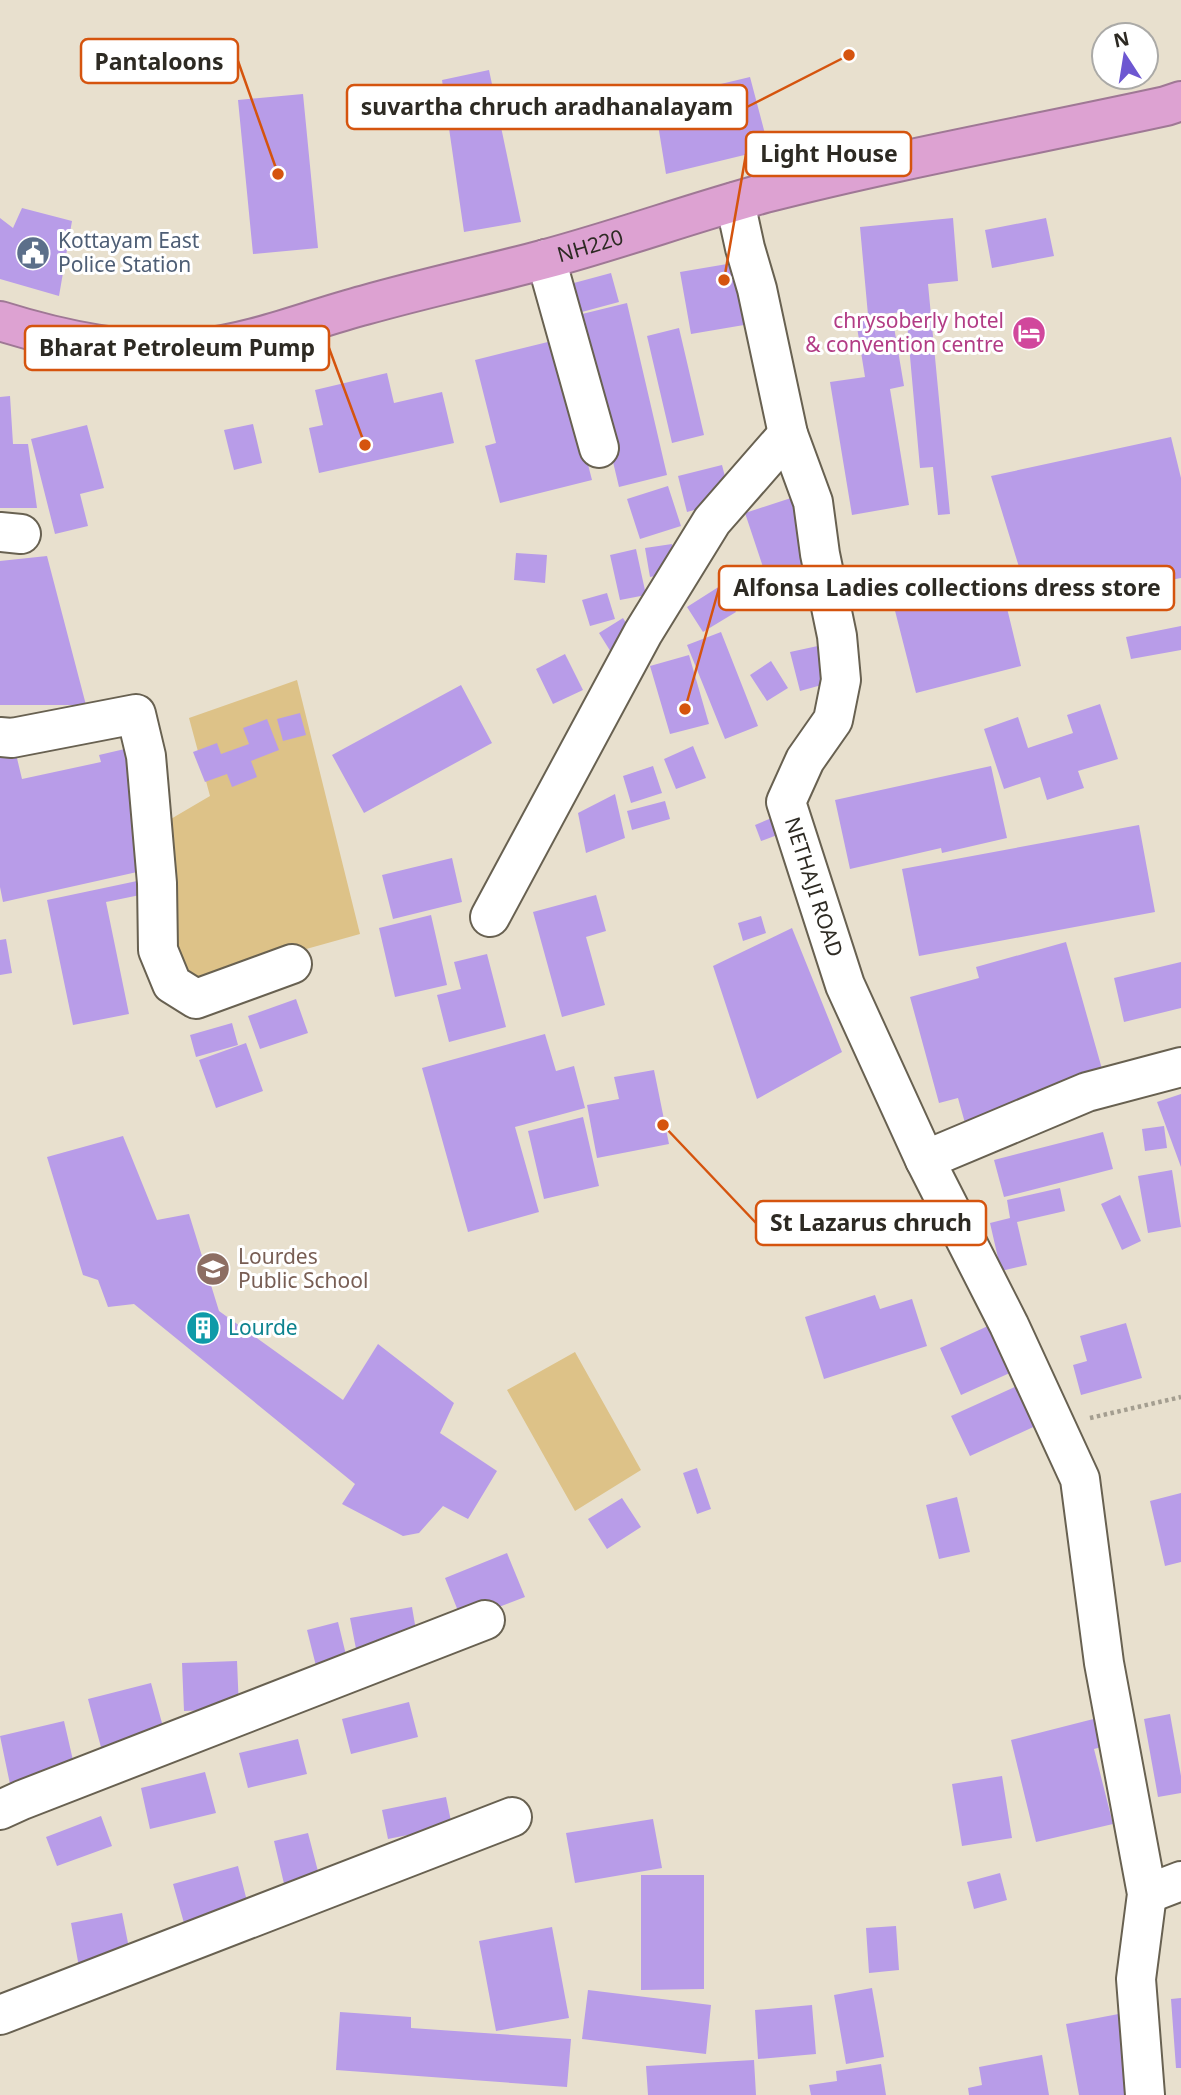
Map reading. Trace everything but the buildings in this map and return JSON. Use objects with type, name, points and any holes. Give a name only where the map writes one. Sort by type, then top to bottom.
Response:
[{"type":"highway","name":"NH220","points":[[0,321],[110,348],[195,349],[237,343],[351,308],[547,259],[735,202],[861,170],[1080,125],[1181,101]]},
{"type":"street","name":"NETHAJI ROAD","points":[[735,202],[788,434],[813,502],[820,554],[837,636],[841,680],[833,720],[805,760],[786,802],[845,985],[925,1160],[1009,1325],[1080,1479],[1104,1663],[1164,1887],[1136,1979],[1145,2095]]},
{"type":"street","points":[[547,259],[599,448]]},
{"type":"street","points":[[490,917],[657,611],[712,521],[788,434]]},
{"type":"street","points":[[0,737],[12,738],[136,714],[146,756],[157,883],[158,950],[172,984],[196,999],[292,964]]},
{"type":"street","points":[[925,1160],[1087,1092],[1181,1067]]},
{"type":"street","points":[[0,1811],[34,1795],[485,1620]]},
{"type":"street","points":[[0,2015],[512,1817]]},
{"type":"path","points":[[1056,1427],[1181,1397]]},
{"type":"shaded area","points":[[297,680],[360,934],[274,958],[198,991],[176,976],[164,823],[210,796],[189,718]]},
{"type":"shaded area","points":[[575,1352],[641,1470],[575,1511],[507,1390]]},
{"type":"place","name":"suvartha chruch aradhanalayam","points":[[849,55]]},
{"type":"place","name":"Pantaloons","points":[[278,174]]},
{"type":"place","name":"Kottayam East Police Station","points":[[33,253]]},
{"type":"place","name":"Light House","points":[[724,280]]},
{"type":"place","name":"chrysoberly hotel & convention centre","points":[[1029,333]]},
{"type":"place","name":"Bharat Petroleum Pump","points":[[365,445]]},
{"type":"place","name":"Alfonsa Ladies collections dress store","points":[[685,709]]},
{"type":"place","name":"St Lazarus chruch","points":[[663,1125]]},
{"type":"place","name":"Lourdes Public School","points":[[213,1269]]},
{"type":"place","name":"Lourde","points":[[203,1328]]}]
